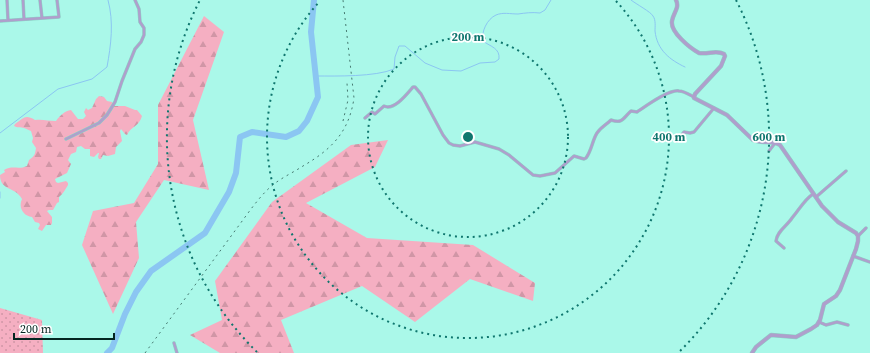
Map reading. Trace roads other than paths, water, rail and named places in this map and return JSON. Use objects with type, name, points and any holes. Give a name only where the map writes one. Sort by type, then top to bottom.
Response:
[{"type":"street","points":[[7,0],[8,20]]},
{"type":"street","points":[[24,0],[24,19]]},
{"type":"street","points":[[40,0],[42,18]]},
{"type":"street","points":[[0,21],[59,17],[57,0]]},
{"type":"street","points":[[66,139],[99,123],[105,118],[115,102],[134,49],[141,42],[144,35],[144,28],[140,22],[135,0]]},
{"type":"street","points":[[676,0],[678,6],[672,23],[674,31],[699,53],[704,54],[720,52],[725,56],[721,66],[695,94],[694,97]]},
{"type":"street","points":[[365,118],[372,112],[375,114],[384,106],[388,107],[400,101],[413,87],[415,87],[421,94],[443,135],[451,144],[460,146],[475,142],[502,151],[533,175],[540,176],[555,173],[574,156],[584,159],[586,158],[599,130],[611,120],[620,122],[632,111],[638,112],[654,100],[672,92],[680,91],[730,117],[753,140],[758,142],[775,142],[782,147],[814,196],[833,218],[856,233],[858,236]]},
{"type":"street","points":[[677,140],[684,132],[694,132],[714,108]]},
{"type":"street","points":[[769,151],[775,142]]},
{"type":"street","points":[[784,248],[776,241],[780,231],[793,218],[805,201],[814,196],[846,171]]},
{"type":"street","points":[[752,353],[771,335],[798,336],[812,329],[818,322],[824,304],[839,292],[854,256],[858,236],[866,228]]},
{"type":"street","points":[[854,256],[870,262]]},
{"type":"street","points":[[818,322],[826,325],[838,322],[848,325]]},
{"type":"street","points":[[174,343],[177,353]]},
{"type":"waterway","points":[[0,133],[58,89],[92,79],[107,67],[111,34],[111,17],[108,0]]},
{"type":"waterway","points":[[107,353],[112,348],[125,314],[136,292],[151,271],[205,233],[229,192],[236,173],[240,137],[252,132],[286,137],[299,131],[307,121],[318,97],[311,32],[314,0]]},
{"type":"waterway","points":[[316,76],[367,75],[386,72],[394,69],[395,57],[399,46],[405,46],[425,63],[442,70],[461,71],[480,63],[495,62],[499,59],[498,52],[483,41],[484,30],[490,19],[496,15],[507,13],[540,13],[545,10],[551,0]]},
{"type":"waterway","points":[[631,0],[652,14],[655,19],[656,38],[661,49],[669,58],[685,67]]},
{"type":"waterway","points":[[0,192],[0,198]]},
{"type":"railway","points":[[145,353],[262,196],[277,181],[313,160],[331,146],[343,130],[352,110],[354,98],[343,0]]},
{"type":"railway","points":[[343,121],[348,100],[347,83]]}]
